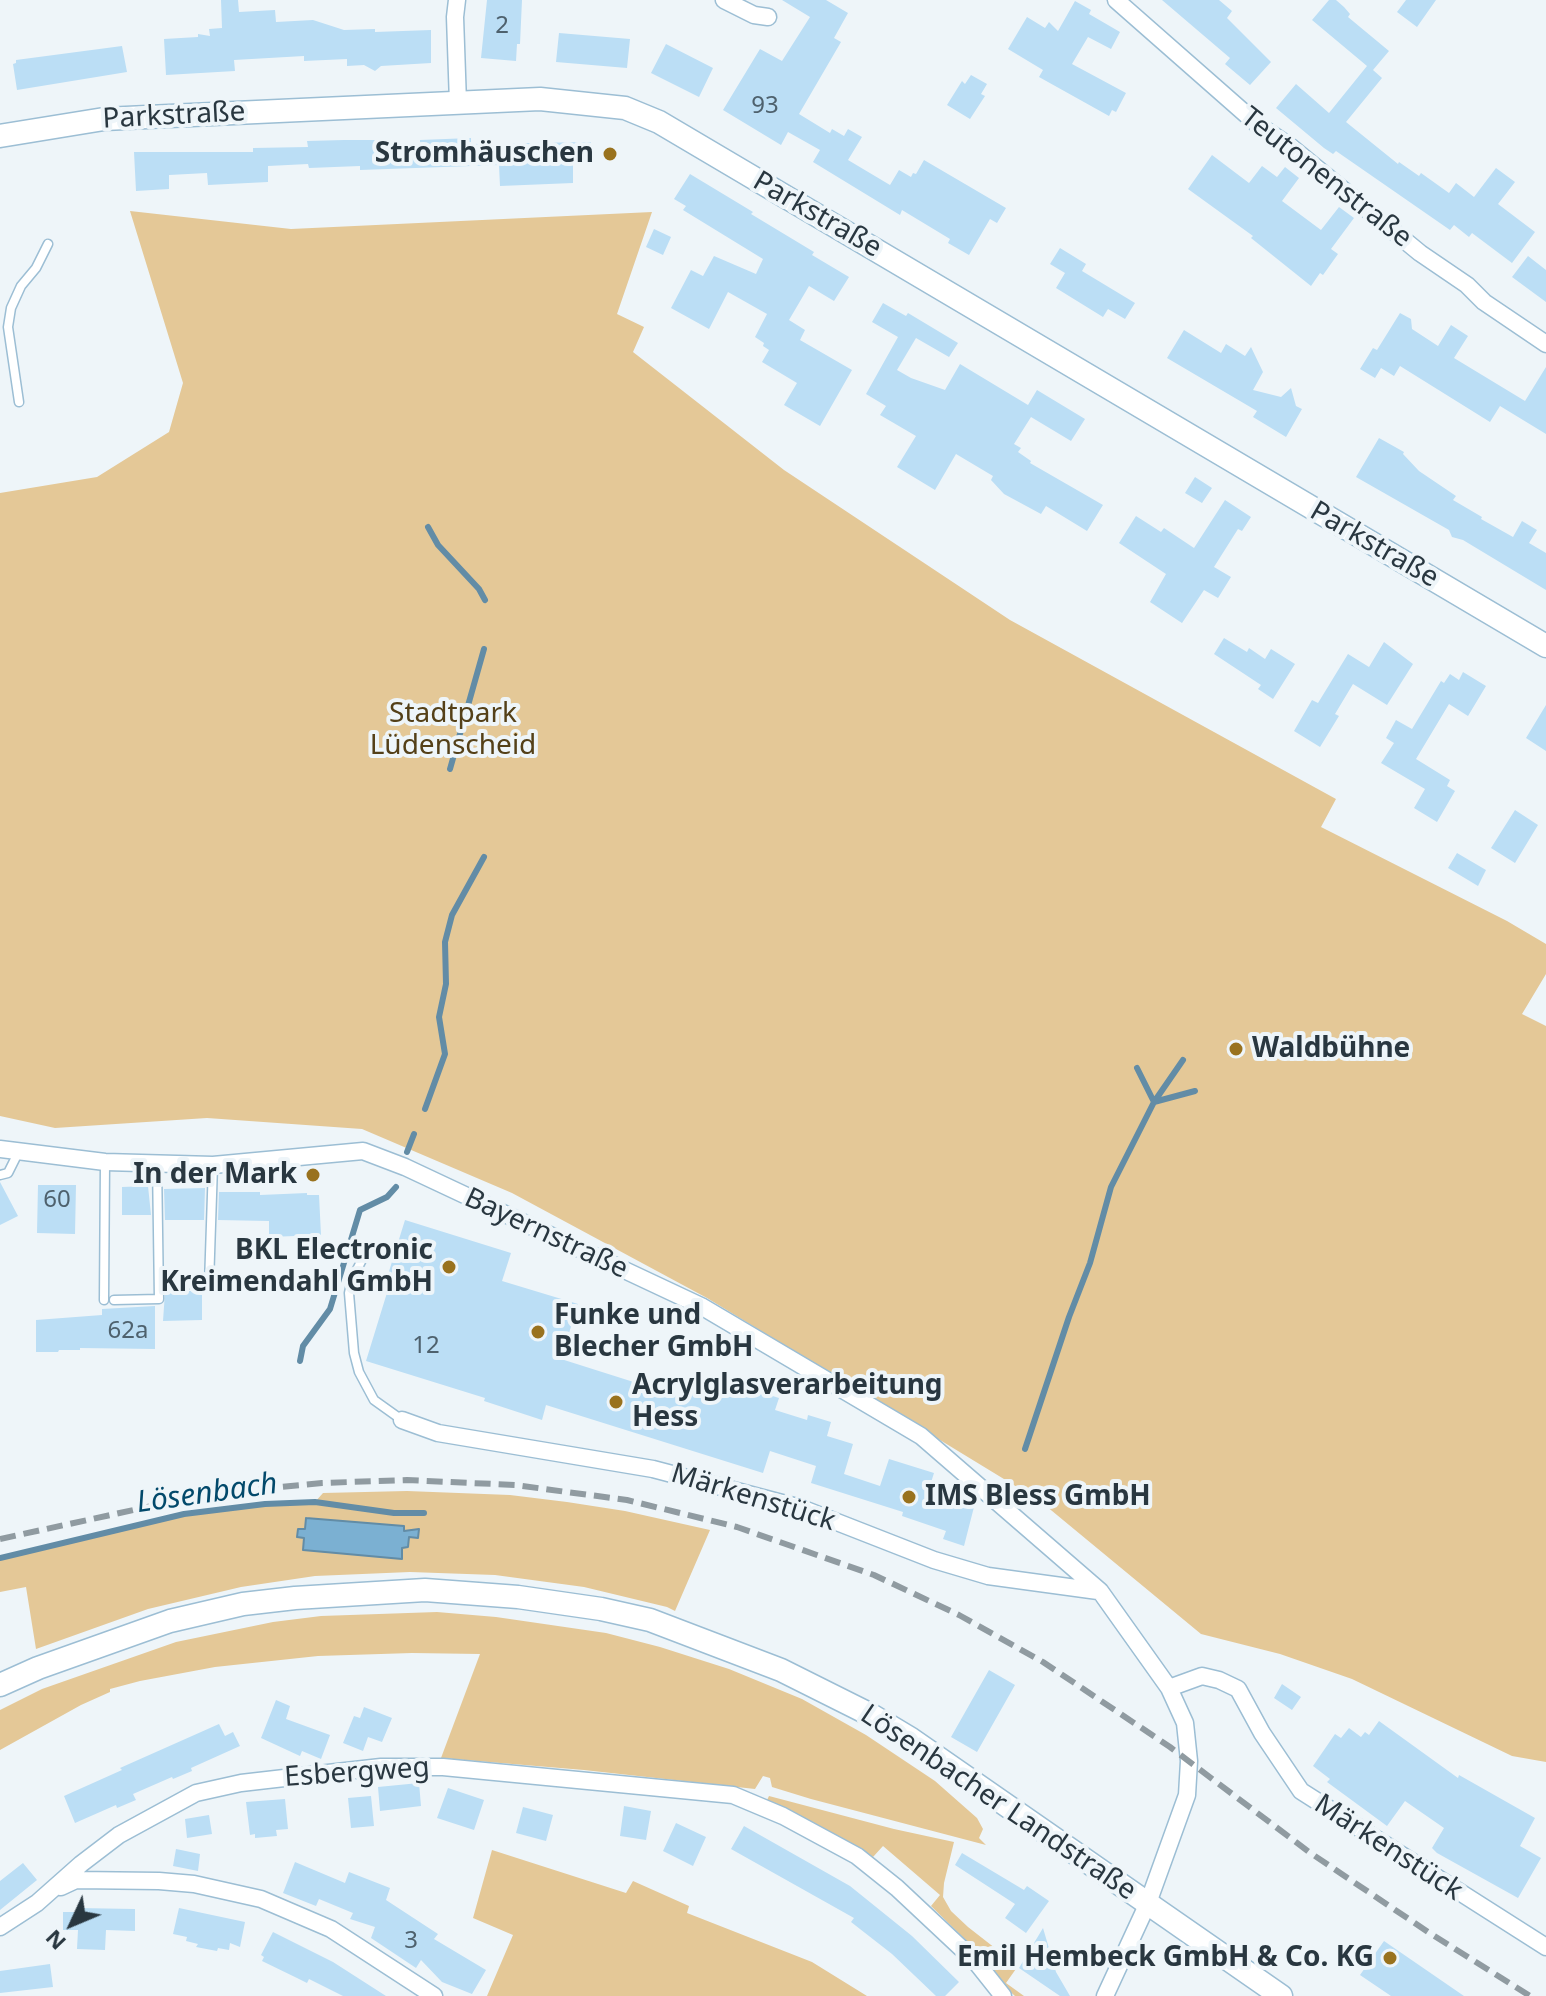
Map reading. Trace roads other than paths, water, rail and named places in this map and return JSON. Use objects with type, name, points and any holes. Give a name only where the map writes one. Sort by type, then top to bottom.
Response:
[{"type":"street","points":[[457,0],[458,103]]},
{"type":"street","points":[[724,0],[754,15],[768,17]]},
{"type":"street","name":"Teutonenstraße","points":[[1116,0],[1257,124],[1291,147],[1420,253],[1467,285],[1484,302],[1546,344]]},
{"type":"street","name":"Parkstraße","points":[[0,136],[111,118],[540,99],[625,108],[659,122],[1546,646]]},
{"type":"street","name":"Bayernstraße","points":[[0,1149],[105,1162],[213,1165],[363,1151],[405,1167],[701,1306],[921,1436],[1100,1591],[1169,1688]]},
{"type":"street","name":"Märkenstück","points":[[402,1420],[438,1433],[653,1469],[801,1508],[934,1560],[988,1576],[1100,1591]]},
{"type":"street","name":"Lösenbacher Landstraße","points":[[0,1685],[38,1668],[170,1621],[256,1602],[373,1591],[425,1590],[518,1597],[601,1609],[650,1620],[747,1656],[871,1715],[949,1765],[1281,1996]]},
{"type":"street","name":"Märkenstück","points":[[1169,1688],[1202,1676],[1238,1689],[1262,1733],[1301,1791],[1546,1947]]},
{"type":"street","points":[[1105,1996],[1148,1903],[1187,1795],[1189,1761],[1185,1723],[1169,1688]]},
{"type":"street","name":"Esbergweg","points":[[0,1927],[53,1890],[98,1851],[141,1822],[196,1793],[241,1783],[381,1767],[443,1767],[733,1795],[783,1816],[857,1856],[933,1919],[976,1962],[1003,1996]]},
{"type":"street","points":[[53,1890],[76,1880],[100,1880],[194,1884],[238,1893],[292,1911],[331,1929],[434,1996]]},
{"type":"lane","points":[[19,402],[8,327],[11,308],[48,244]]},
{"type":"lane","points":[[0,1175],[8,1173],[18,1153]]},
{"type":"lane","points":[[105,1162],[109,1300],[159,1299],[157,1163]]},
{"type":"lane","points":[[183,1284],[209,1284],[213,1165]]},
{"type":"lane","points":[[365,1254],[352,1279],[349,1293],[354,1353],[359,1372],[374,1400],[402,1420]]},
{"type":"water","points":[[306,1518],[404,1526],[404,1531],[419,1529],[418,1538],[409,1537],[408,1547],[402,1548],[402,1559],[303,1550],[304,1538],[297,1537],[298,1529],[305,1529]]},
{"type":"waterway","points":[[428,527],[438,545],[479,589],[485,600]]},
{"type":"waterway","points":[[450,769],[484,649]]},
{"type":"waterway","points":[[425,1109],[445,1054],[439,1017],[446,984],[445,942],[452,915],[484,857]]},
{"type":"waterway","points":[[1025,1449],[1090,1263],[1111,1187],[1154,1102],[1183,1060]]},
{"type":"waterway","points":[[1137,1068],[1154,1102],[1195,1091]]},
{"type":"waterway","points":[[407,1152],[414,1134]]},
{"type":"waterway","points":[[300,1361],[303,1346],[330,1309],[360,1210],[387,1197],[396,1187]]},
{"type":"waterway","name":"Lösenbach","points":[[0,1558],[184,1514],[265,1504],[315,1502],[394,1513],[424,1513]]},
{"type":"railway","points":[[0,1539],[175,1501],[247,1490],[407,1480],[515,1485],[627,1500],[737,1527],[874,1575],[959,1615],[1043,1662],[1170,1747],[1309,1852],[1530,1996]]},
{"type":"place","name":"Stromhäuschen","points":[[610,154]]},
{"type":"place","name":"Waldbühne","points":[[1236,1049]]},
{"type":"place","name":"In der Mark","points":[[313,1175]]},
{"type":"place","name":"BKL Electronic Kreimendahl GmbH","points":[[449,1267]]},
{"type":"place","name":"Funke und Blecher GmbH","points":[[538,1332]]},
{"type":"place","name":"Acrylglasverarbeitung Hess","points":[[616,1402]]},
{"type":"place","name":"IMS Bless GmbH","points":[[909,1497]]},
{"type":"place","name":"Emil Hembeck GmbH & Co. KG","points":[[1390,1958]]},
{"type":"park label","name":"Stadtpark Lüdenscheid","points":[[453,730]]}]
